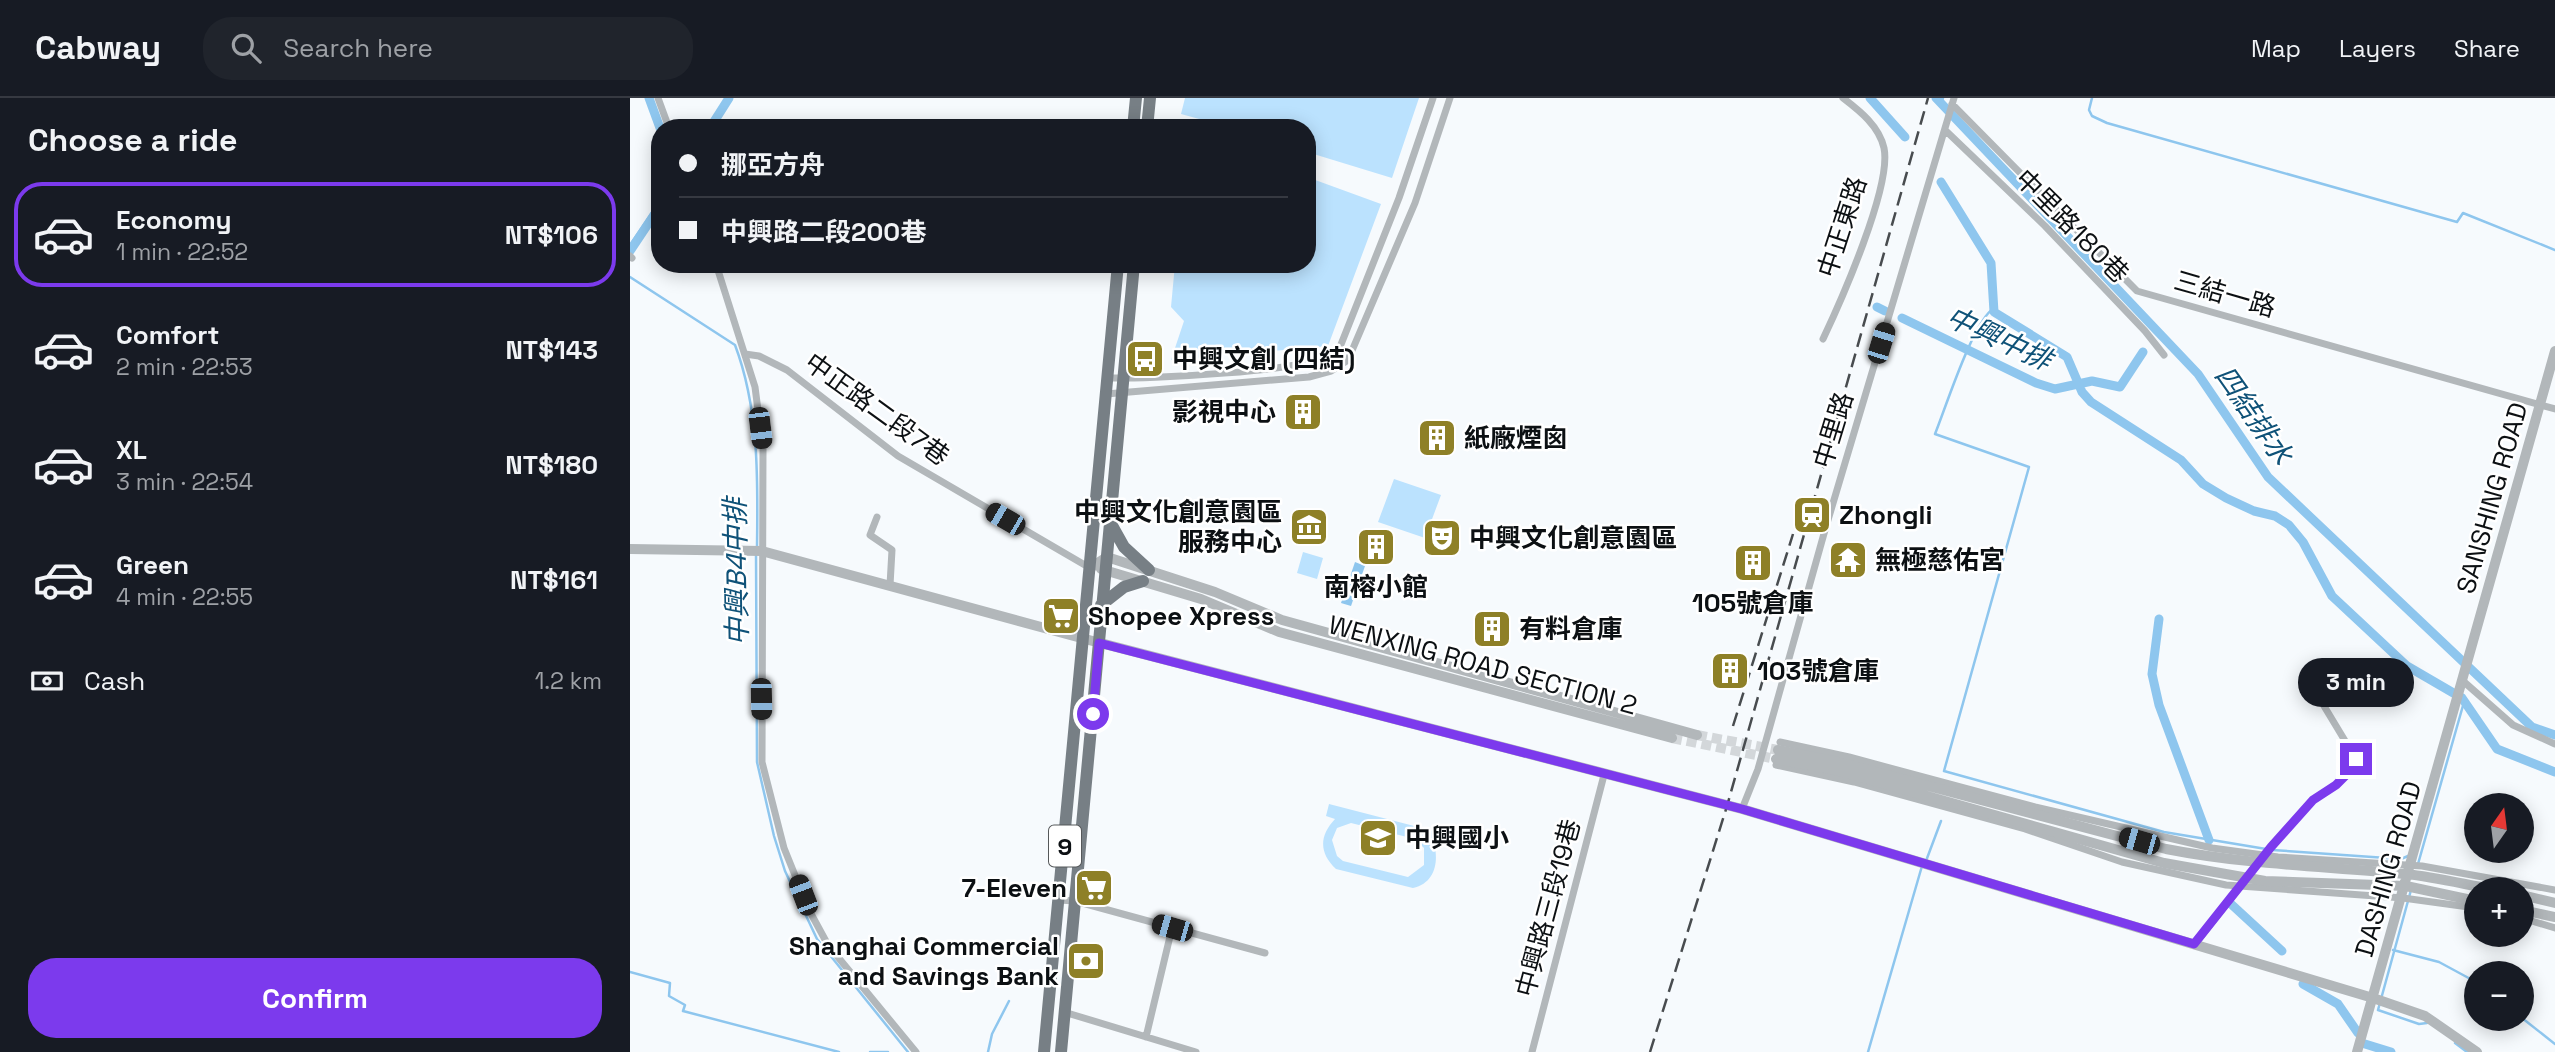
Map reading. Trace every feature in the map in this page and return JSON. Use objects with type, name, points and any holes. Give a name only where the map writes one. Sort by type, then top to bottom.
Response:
[{"type":"main road","points":[[1134,119],[1136,98]]},
{"type":"main road","points":[[1148,119],[1150,98]]},
{"type":"main road","name":"9","points":[[1044,1052],[1085,639],[1117,273]]},
{"type":"main road","name":"9","points":[[1061,1052],[1133,273]]},
{"type":"main road","points":[[1101,605],[1124,587],[1146,575],[1124,547],[1110,522]]},
{"type":"street","points":[[658,98],[666,119]]},
{"type":"street","points":[[1107,379],[1226,372],[1323,361],[1338,352],[1399,198],[1433,98]]},
{"type":"street","points":[[1106,394],[1309,377],[1331,371],[1348,360],[1415,203],[1450,98]]},
{"type":"street","name":"中正東路","points":[[1823,339],[1873,213],[1885,156],[1882,141],[1871,122],[1843,98]]},
{"type":"street","name":"中里路","points":[[1742,809],[1758,769],[1825,530],[1953,101]]},
{"type":"street","name":"三結一路","points":[[1953,101],[2137,291],[2555,408]]},
{"type":"street","name":"中里路180巷","points":[[1945,130],[2045,226],[2145,331],[2164,355]]},
{"type":"street","points":[[719,273],[755,387],[763,449],[762,762],[784,848],[809,910],[828,944],[916,1052]]},
{"type":"street","name":"SANSHING ROAD","points":[[2469,657],[2555,351]]},
{"type":"street","name":"中正路二段7巷","points":[[745,354],[759,356],[787,370],[898,456],[1090,568]]},
{"type":"street","points":[[877,517],[870,536],[892,550],[890,585]]},
{"type":"street","points":[[630,549],[762,551],[1099,643],[1742,809],[2373,998],[2425,1016],[2477,1052]]},
{"type":"street","name":"WENXING ROAD SECTION 2","points":[[1090,568],[1106,563],[1295,624],[1697,735]]},
{"type":"street","name":"WENXING ROAD SECTION 2","points":[[1146,575],[1279,632],[1672,738]]},
{"type":"street","name":"DASHING ROAD","points":[[2357,1052],[2411,870],[2469,657]]},
{"type":"street","points":[[2194,944],[2257,864],[2313,800],[2336,785],[2355,766],[2356,759],[2321,701],[2317,691],[2321,687]]},
{"type":"street","points":[[2461,687],[2532,737],[2555,744]]},
{"type":"street","points":[[1777,754],[1849,757],[2146,833],[2265,855],[2411,870],[2555,890]]},
{"type":"street","points":[[1777,754],[1838,762],[2166,849],[2257,864],[2411,870],[2464,883]]},
{"type":"street","points":[[1777,754],[2164,863],[2243,882],[2464,906]]},
{"type":"street","name":"中興路三段19巷","points":[[1532,1052],[1604,775]]},
{"type":"street","points":[[2243,882],[2406,886],[2464,898]]},
{"type":"street","points":[[2534,898],[2555,904]]},
{"type":"street","points":[[1059,900],[1075,901],[1265,953]]},
{"type":"street","points":[[2534,913],[2555,917]]},
{"type":"street","points":[[2534,922],[2555,928]]},
{"type":"street","points":[[1146,1037],[1172,928]]},
{"type":"street","points":[[1064,1012],[1196,1052]]},
{"type":"shaded area","points":[[1185,98],[1419,98],[1392,178],[1316,155],[1316,119],[1199,119],[1181,114]]},
{"type":"shaded area","points":[[1316,180],[1381,204],[1328,346],[1171,360],[1184,321],[1171,307],[1174,273],[1316,273]]},
{"type":"shaded area","points":[[1394,479],[1441,495],[1425,538],[1378,522]]},
{"type":"shaded area","points":[[1303,552],[1323,558],[1317,579],[1297,573]]},
{"type":"shaded area","points":[[1355,562],[1365,566],[1351,606],[1341,603]]},
{"type":"shaded area","points":[[1329,804],[1449,835],[1447,847],[1434,843],[1434,871],[1426,882],[1413,888],[1336,869],[1324,851],[1326,832],[1335,819],[1326,816]],"holes":[[[1351,823],[1415,839],[1424,848],[1424,865],[1408,877],[1343,861],[1337,856],[1332,840],[1337,828]]]},
{"type":"waterway","points":[[649,98],[657,119]]},
{"type":"waterway","points":[[716,119],[729,98]]},
{"type":"waterway","points":[[1870,98],[1905,137]]},
{"type":"waterway","name":"四結排水","points":[[1936,98],[2198,374],[2268,477],[2532,727],[2555,735]]},
{"type":"waterway","name":"四結排水","points":[[1941,103],[1943,98]]},
{"type":"waterway","points":[[2092,98],[2089,110],[2092,116],[2107,123],[2457,222],[2463,213],[2555,250]]},
{"type":"waterway","points":[[1941,182],[1991,263],[1994,312],[2067,357],[2082,392],[2091,402],[2181,460],[2203,484],[2226,498],[2254,511],[2275,516],[2289,525],[2303,542],[2332,596],[2407,666],[2462,698],[2497,749],[2555,772]]},
{"type":"waterway","points":[[630,245],[651,214]]},
{"type":"waterway","points":[[630,251],[651,220]]},
{"type":"waterway","name":"中興B4中排","points":[[630,277],[735,345],[743,369],[753,419],[757,470],[757,546]]},
{"type":"waterway","name":"中興中排","points":[[1877,307],[1885,311]]},
{"type":"waterway","points":[[1994,308],[1977,329],[1969,346],[1935,434],[2029,467],[1944,771],[2164,832],[2266,849]]},
{"type":"waterway","name":"中興中排","points":[[1902,318],[2036,383],[2055,389],[2092,381],[2120,387],[2143,352]]},
{"type":"waterway","name":"中興B4中排","points":[[756,553],[757,762],[774,836],[785,871],[817,939],[908,1052]]},
{"type":"waterway","points":[[2159,619],[2152,674],[2159,705],[2209,840]]},
{"type":"waterway","points":[[2418,864],[2464,702]]},
{"type":"waterway","points":[[1926,861],[1941,821]]},
{"type":"waterway","points":[[2272,850],[2401,859],[2408,856]]},
{"type":"waterway","points":[[1868,1052],[1922,866]]},
{"type":"waterway","points":[[2411,890],[2378,1010],[2419,1024],[2427,1023]]},
{"type":"waterway","points":[[2231,904],[2282,951]]},
{"type":"waterway","points":[[2393,950],[2439,962],[2464,976]]},
{"type":"waterway","points":[[630,972],[670,983],[669,996],[685,1005],[683,1011],[839,1052]]},
{"type":"waterway","points":[[2303,984],[2338,1004],[2358,1033]]},
{"type":"waterway","points":[[988,1052],[992,1034],[1009,1001]]},
{"type":"waterway","points":[[2534,1027],[2555,1044]]},
{"type":"waterway","points":[[2455,1043],[2467,1052]]},
{"type":"waterway","points":[[2365,1044],[2391,1052]]},
{"type":"waterway","points":[[870,1052],[888,1052]]},
{"type":"tunnel","points":[[1697,735],[1778,750]]},
{"type":"tunnel","points":[[1672,738],[1776,759]]},
{"type":"railway","points":[[1650,1052],[1727,806],[1928,98]]},
{"type":"railway","points":[[1733,726],[1793,534]]},
{"type":"place","name":"中興文創 (四結)","points":[[1145,359]]},
{"type":"place","name":"影視中心","points":[[1303,412]]},
{"type":"place","name":"紙廠煙囪","points":[[1437,438]]},
{"type":"place","name":"Zhongli","points":[[1812,515]]},
{"type":"place","name":"中興文化創意園區 服務中心","points":[[1309,527]]},
{"type":"place","name":"中興文化創意園區","points":[[1442,538]]},
{"type":"place","name":"南榕小館","points":[[1376,547]]},
{"type":"place","name":"無極慈佑宮","points":[[1848,560]]},
{"type":"place","name":"105號倉庫","points":[[1753,563]]},
{"type":"place","name":"Shopee Xpress","points":[[1061,616]]},
{"type":"place","name":"有料倉庫","points":[[1492,629]]},
{"type":"place","name":"103號倉庫","points":[[1730,671]]},
{"type":"place","name":"中興國小","points":[[1378,838]]},
{"type":"place","name":"7-Eleven","points":[[1094,888]]},
{"type":"place","name":"Shanghai Commercial and Savings Bank","points":[[1086,961]]},
{"type":"route","points":[[1093,714],[1099,643],[1742,809],[2194,944],[2271,847],[2313,800],[2336,785],[2355,766],[2356,759]]}]
